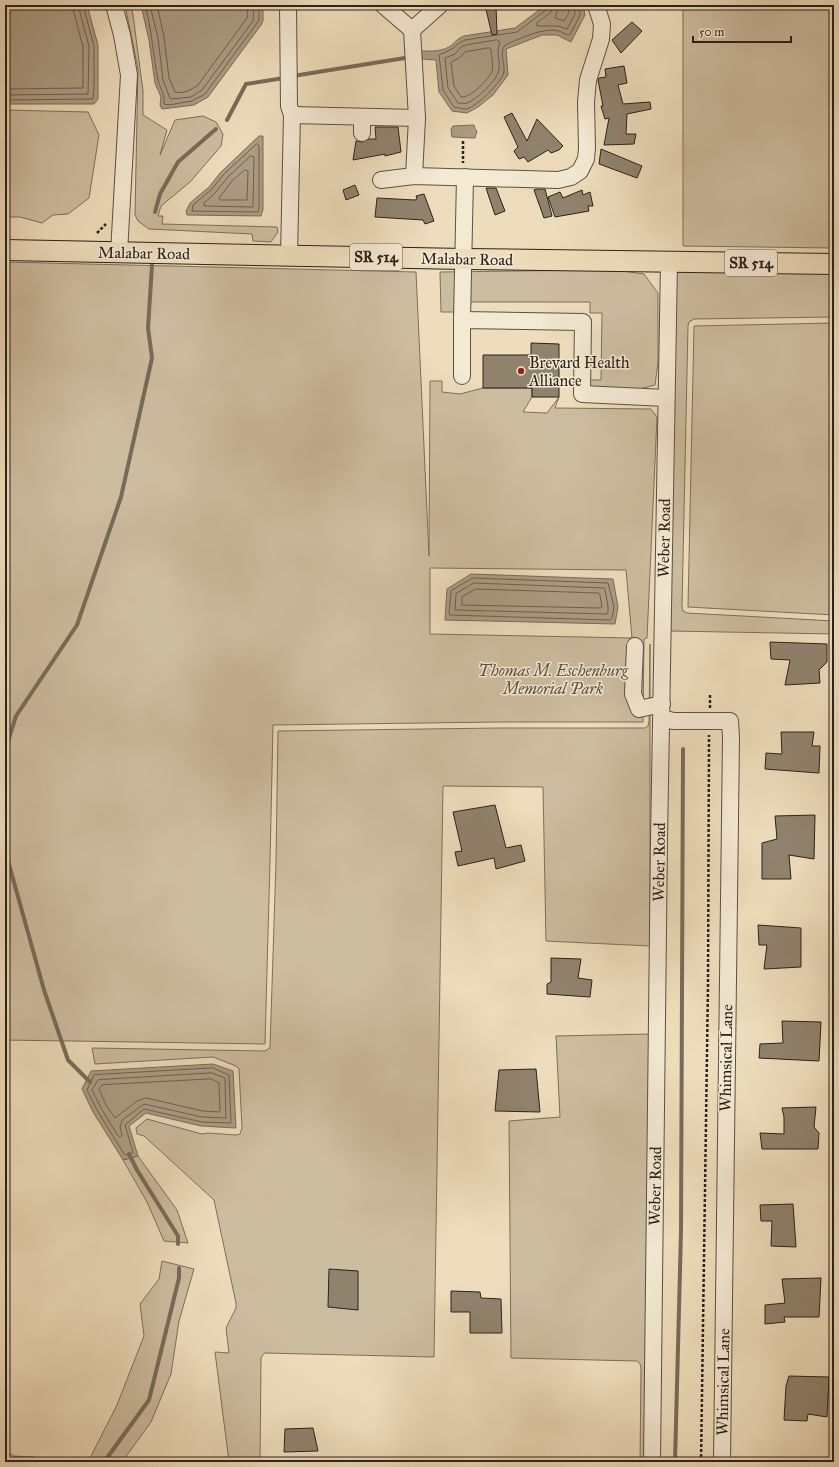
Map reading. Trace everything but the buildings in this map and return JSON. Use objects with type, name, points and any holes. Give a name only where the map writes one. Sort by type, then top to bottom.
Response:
[{"type":"main road","name":"Malabar Road","points":[[5,250],[464,259],[834,264]]},
{"type":"street","points":[[114,5],[122,35],[129,75],[119,253]]},
{"type":"street","points":[[288,5],[289,106],[292,115],[289,256]]},
{"type":"street","points":[[385,5],[412,30],[412,58],[420,136],[414,176]]},
{"type":"street","points":[[381,180],[414,176],[558,180],[572,177],[580,171],[586,159],[586,102],[588,80],[601,39],[602,24],[596,5]]},
{"type":"street","points":[[412,30],[438,6]]},
{"type":"street","points":[[292,115],[417,118]]},
{"type":"street","points":[[362,117],[362,133]]},
{"type":"street","points":[[462,376],[465,177]]},
{"type":"street","name":"Weber Road","points":[[652,1462],[659,840],[668,262]]},
{"type":"street","points":[[462,320],[583,322],[582,394],[666,398]]},
{"type":"street","points":[[636,646],[633,694],[639,709],[662,711]]},
{"type":"street","name":"Whimsical Lane","points":[[662,711],[673,721],[730,721],[722,1462]]},
{"type":"path","points":[[463,141],[465,177]]},
{"type":"path","points":[[701,1462],[708,977],[710,695]]},
{"type":"green space","points":[[125,5],[131,5],[133,15],[143,91],[143,115],[167,130],[160,155],[175,120],[203,116],[216,122],[223,134],[221,146],[190,182],[161,206],[158,216],[163,216],[162,224],[277,227],[278,232],[271,242],[253,241],[252,234],[149,229],[138,221],[135,215],[138,69]]},
{"type":"green space","points":[[683,5],[834,5],[834,248],[683,246]]},
{"type":"green space","points":[[5,110],[88,112],[99,135],[89,198],[68,214],[53,215],[42,223],[20,217],[5,217]]},
{"type":"green space","name":"Thomas M. Eschenburg Memorial Park","points":[[5,262],[416,272],[429,556],[430,381],[442,381],[442,392],[460,394],[483,388],[532,388],[532,397],[523,412],[547,413],[559,397],[555,408],[651,409],[657,417],[647,638],[644,639],[643,722],[273,725],[265,1044],[5,1040]],"holes":[[[430,568],[626,570],[632,638],[430,634]]]},
{"type":"green space","points":[[675,269],[834,272],[834,315],[831,317],[694,319],[689,322],[682,607],[683,611],[687,613],[834,621],[834,634],[670,631]]},
{"type":"green space","points":[[623,271],[644,274],[658,293],[658,363],[655,385],[623,393],[590,387],[588,380],[601,380],[602,313],[590,313],[590,302],[456,302],[456,312],[441,312],[440,272]]},
{"type":"green space","points":[[834,323],[834,615],[688,607],[694,326]]},
{"type":"green space","points":[[650,644],[650,946],[546,941],[543,787],[443,786],[434,1357],[265,1353],[261,1359],[260,1462],[229,1462],[215,1352],[229,1353],[226,1328],[236,1308],[236,1303],[214,1200],[144,1136],[137,1134],[136,1128],[147,1119],[202,1134],[240,1134],[242,1128],[239,1069],[236,1066],[213,1057],[95,1064],[92,1048],[265,1051],[270,1048],[276,862],[278,731],[498,728],[645,728],[648,726],[649,722]]},
{"type":"green space","points":[[650,1034],[645,1462],[640,1462],[641,1368],[637,1361],[511,1358],[509,1121],[560,1117],[556,1036]]},
{"type":"green space","points":[[138,1156],[177,1210],[188,1243],[164,1241],[147,1202],[123,1160]]},
{"type":"green space","points":[[162,1261],[194,1269],[179,1321],[171,1374],[151,1422],[122,1462],[88,1462],[117,1405],[144,1336],[140,1304],[159,1279]]},
{"type":"green space","points":[[5,1451],[8,1451],[13,1456],[35,1457],[39,1462],[5,1462]]},
{"type":"water","points":[[5,5],[87,5],[98,45],[98,99],[94,104],[5,104]]},
{"type":"water","points":[[141,5],[263,5],[263,21],[208,97],[194,105],[162,109],[160,105],[161,97],[155,83],[149,40]]},
{"type":"water","points":[[546,5],[583,5],[585,15],[571,42],[557,35],[542,35],[506,49],[508,75],[493,95],[478,107],[467,113],[452,111],[439,92],[436,60],[422,59],[421,51],[445,49],[464,36],[515,28]]},
{"type":"water","points":[[474,125],[477,131],[475,138],[452,137],[451,129],[453,126]]},
{"type":"water","points":[[259,136],[263,136],[263,209],[261,216],[187,215],[186,211],[190,203],[209,187],[221,172]]},
{"type":"water","points":[[471,574],[613,579],[618,607],[615,624],[445,620],[447,589]]},
{"type":"water","points":[[213,1064],[233,1071],[236,1128],[201,1126],[146,1113],[129,1126],[138,1156],[123,1160],[93,1112],[82,1089],[91,1071]]},
{"type":"waterway","points":[[293,76],[411,57]]},
{"type":"waterway","points":[[227,120],[246,84],[284,78]]},
{"type":"waterway","points":[[155,212],[160,194],[178,162],[216,129]]},
{"type":"waterway","points":[[5,751],[16,716],[77,625],[121,497],[152,358],[148,328],[152,265]]},
{"type":"waterway","points":[[675,1462],[681,1232],[683,749]]},
{"type":"waterway","points":[[5,850],[44,990],[68,1060],[90,1082]]},
{"type":"waterway","points":[[129,1154],[137,1170],[178,1236],[178,1244]]},
{"type":"waterway","points":[[104,1462],[149,1400],[179,1278],[179,1268]]},
{"type":"place","name":"Brevard Health Alliance","points":[[521,371]]}]
